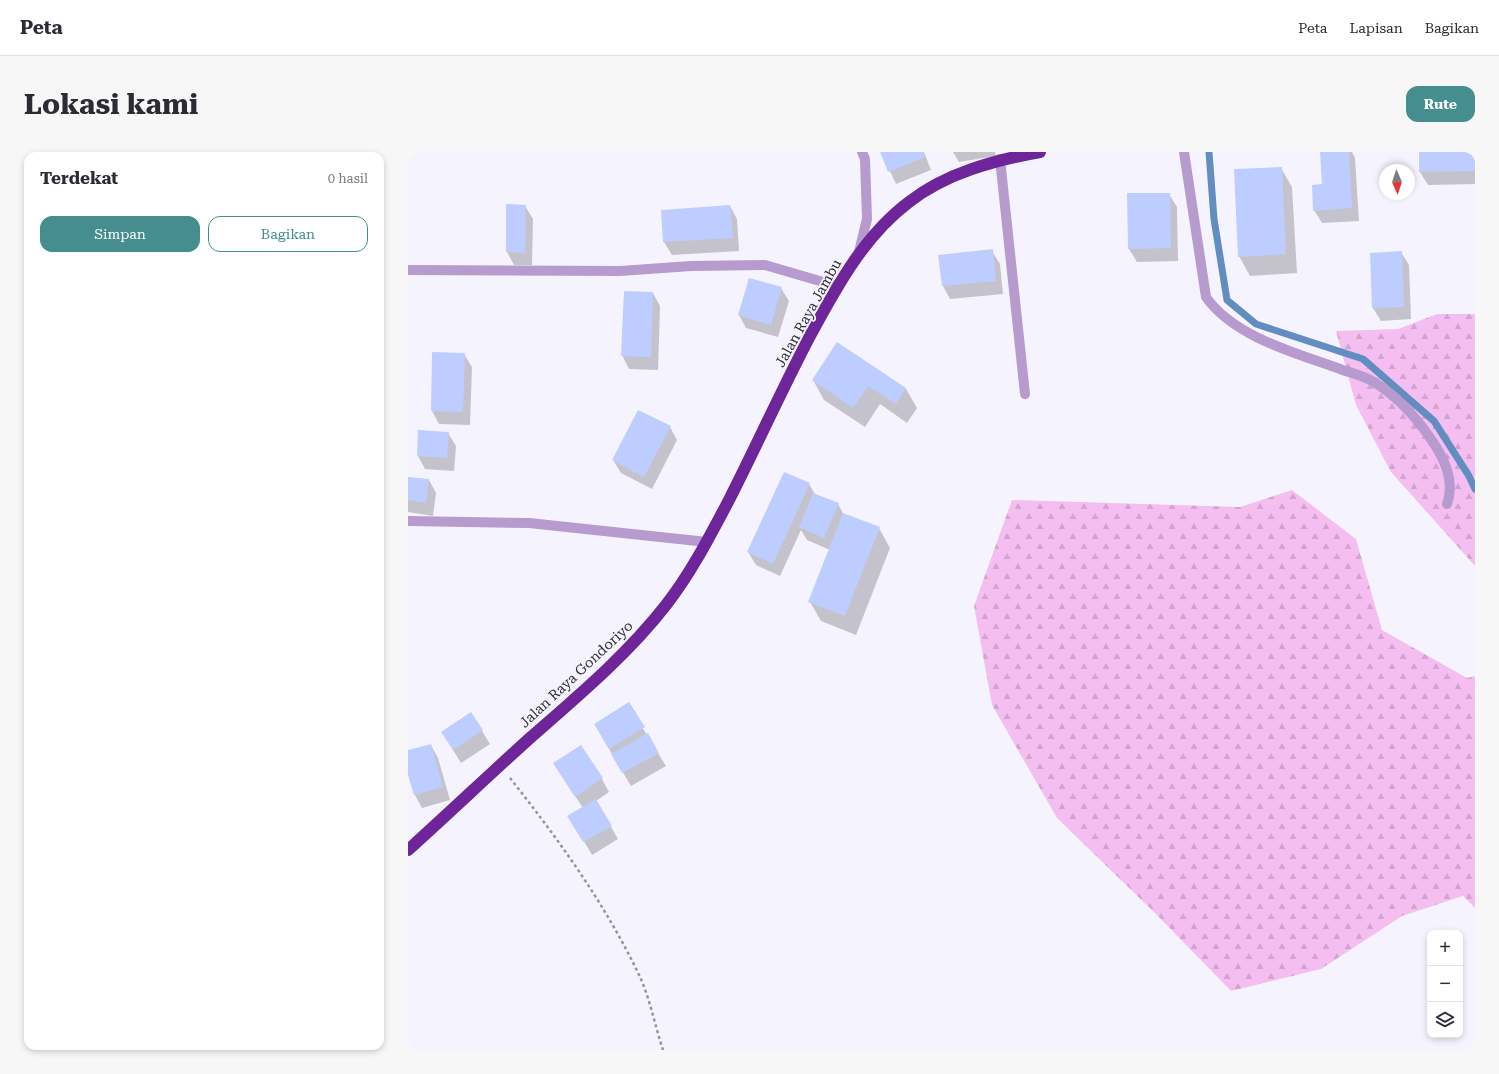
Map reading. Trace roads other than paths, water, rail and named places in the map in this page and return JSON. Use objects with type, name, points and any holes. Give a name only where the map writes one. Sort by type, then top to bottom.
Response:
[{"type":"highway","name":"Jalan Raya Jambu","points":[[754,450],[798,359],[837,286],[859,254],[884,224],[910,201],[947,180],[1000,159],[1040,152]]},
{"type":"highway","name":"Jalan Raya Gondoriyo","points":[[408,850],[633,644],[667,604],[707,542],[754,450]]},
{"type":"street","points":[[859,254],[867,219],[865,159],[862,152]]},
{"type":"street","points":[[1184,152],[1206,297],[1215,310],[1227,320],[1250,334],[1373,381],[1392,394],[1420,424],[1443,460],[1450,483],[1450,494],[1446,504]]},
{"type":"street","points":[[1000,159],[1025,394]]},
{"type":"street","points":[[408,270],[620,271],[691,266],[765,265],[837,286]]},
{"type":"street","points":[[408,522],[529,523],[707,542]]},
{"type":"waterway","points":[[1209,152],[1214,219],[1227,300],[1256,324],[1363,359],[1434,421],[1469,476],[1475,489]]}]
